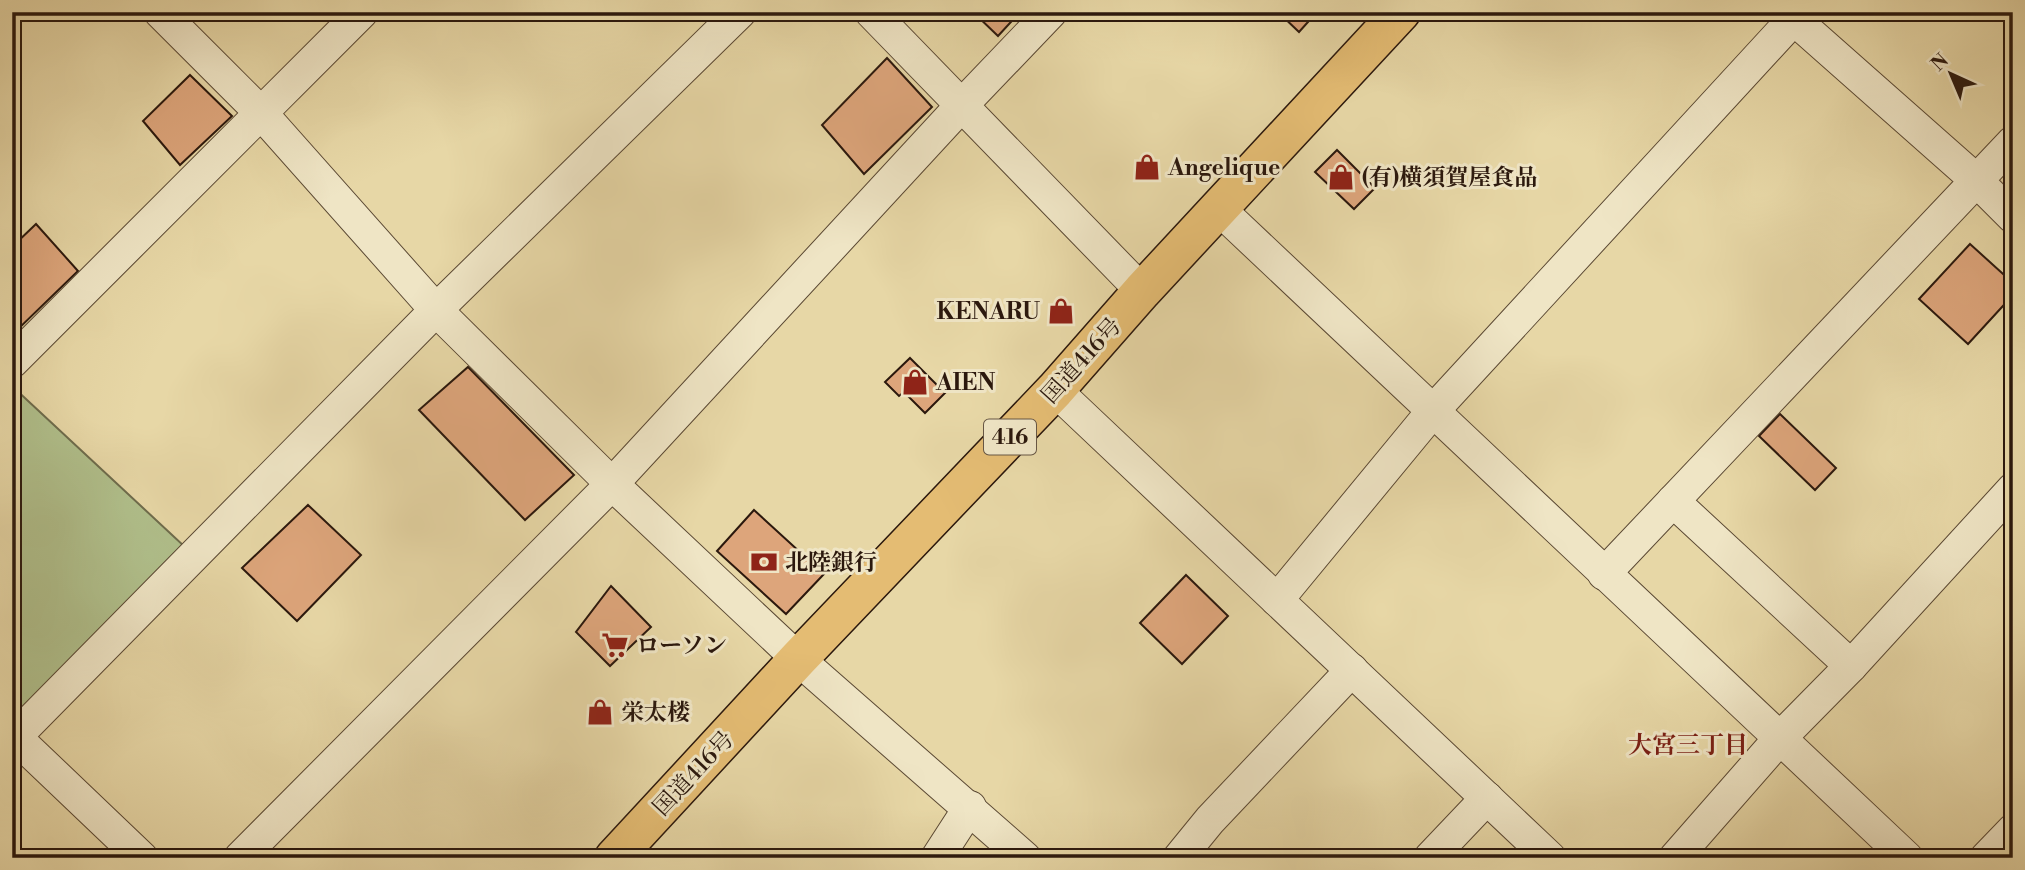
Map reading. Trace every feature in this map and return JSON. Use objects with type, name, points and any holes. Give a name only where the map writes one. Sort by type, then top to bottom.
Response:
[{"type":"highway","name":"国道416号","points":[[614,858],[798,659],[1055,390],[1142,291],[1401,12]]},
{"type":"street","points":[[160,12],[261,113],[436,310],[612,484],[798,659],[1025,858]]},
{"type":"street","points":[[12,362],[362,12]]},
{"type":"street","points":[[142,858],[14,735],[436,310],[740,12]]},
{"type":"street","points":[[871,12],[1142,291]]},
{"type":"street","points":[[240,858],[612,484],[1051,12]]},
{"type":"street","points":[[1277,600],[1432,412],[1793,15],[1976,180],[2013,217]]},
{"type":"street","points":[[1604,574],[2013,142]]},
{"type":"street","points":[[1218,208],[1907,858]]},
{"type":"street","points":[[1055,390],[1550,858]]},
{"type":"street","points":[[1675,858],[1781,737],[1851,666],[2013,489]]},
{"type":"street","points":[[1673,501],[1851,666]]},
{"type":"street","points":[[1178,858],[1210,820],[1352,670]]},
{"type":"street","points":[[1430,858],[1487,798]]},
{"type":"street","points":[[937,858],[970,807]]},
{"type":"street","points":[[1986,858],[2013,830]]},
{"type":"green space","points":[[12,386],[185,547],[12,721]]},
{"type":"building","points":[[973,12],[1020,12],[998,36]]},
{"type":"building","points":[[1278,12],[1317,12],[1299,32]]},
{"type":"building","points":[[887,58],[932,107],[864,174],[822,125]]},
{"type":"building","points":[[190,75],[232,116],[180,165],[143,121]]},
{"type":"building","points":[[1337,150],[1375,188],[1354,209],[1315,172]]},
{"type":"building","points":[[36,224],[78,271],[12,335],[12,247]]},
{"type":"building","points":[[1970,244],[2013,283],[2013,295],[1968,344],[1919,299]]},
{"type":"building","points":[[910,358],[945,393],[925,413],[904,392],[899,396],[885,382]]},
{"type":"building","points":[[468,367],[574,475],[525,520],[419,410]]},
{"type":"building","points":[[1780,414],[1836,468],[1815,490],[1759,436]]},
{"type":"building","points":[[308,505],[361,555],[297,621],[242,568]]},
{"type":"building","points":[[754,510],[824,574],[786,614],[717,551]]},
{"type":"building","points":[[1186,575],[1228,616],[1182,664],[1140,623]]},
{"type":"building","points":[[611,586],[651,627],[610,666],[576,632]]},
{"type":"place","name":"Angelique","points":[[1147,167]]},
{"type":"place","name":"(有)横須賀屋食品","points":[[1341,177]]},
{"type":"place","name":"KENARU","points":[[1061,311]]},
{"type":"place","name":"AIEN","points":[[915,382]]},
{"type":"place","name":"北陸銀行","points":[[764,562]]},
{"type":"place","name":"ローソン","points":[[615,645]]},
{"type":"place","name":"栄太楼","points":[[600,712]]},
{"type":"district","name":"大宮三丁目","points":[[1688,745]]}]
